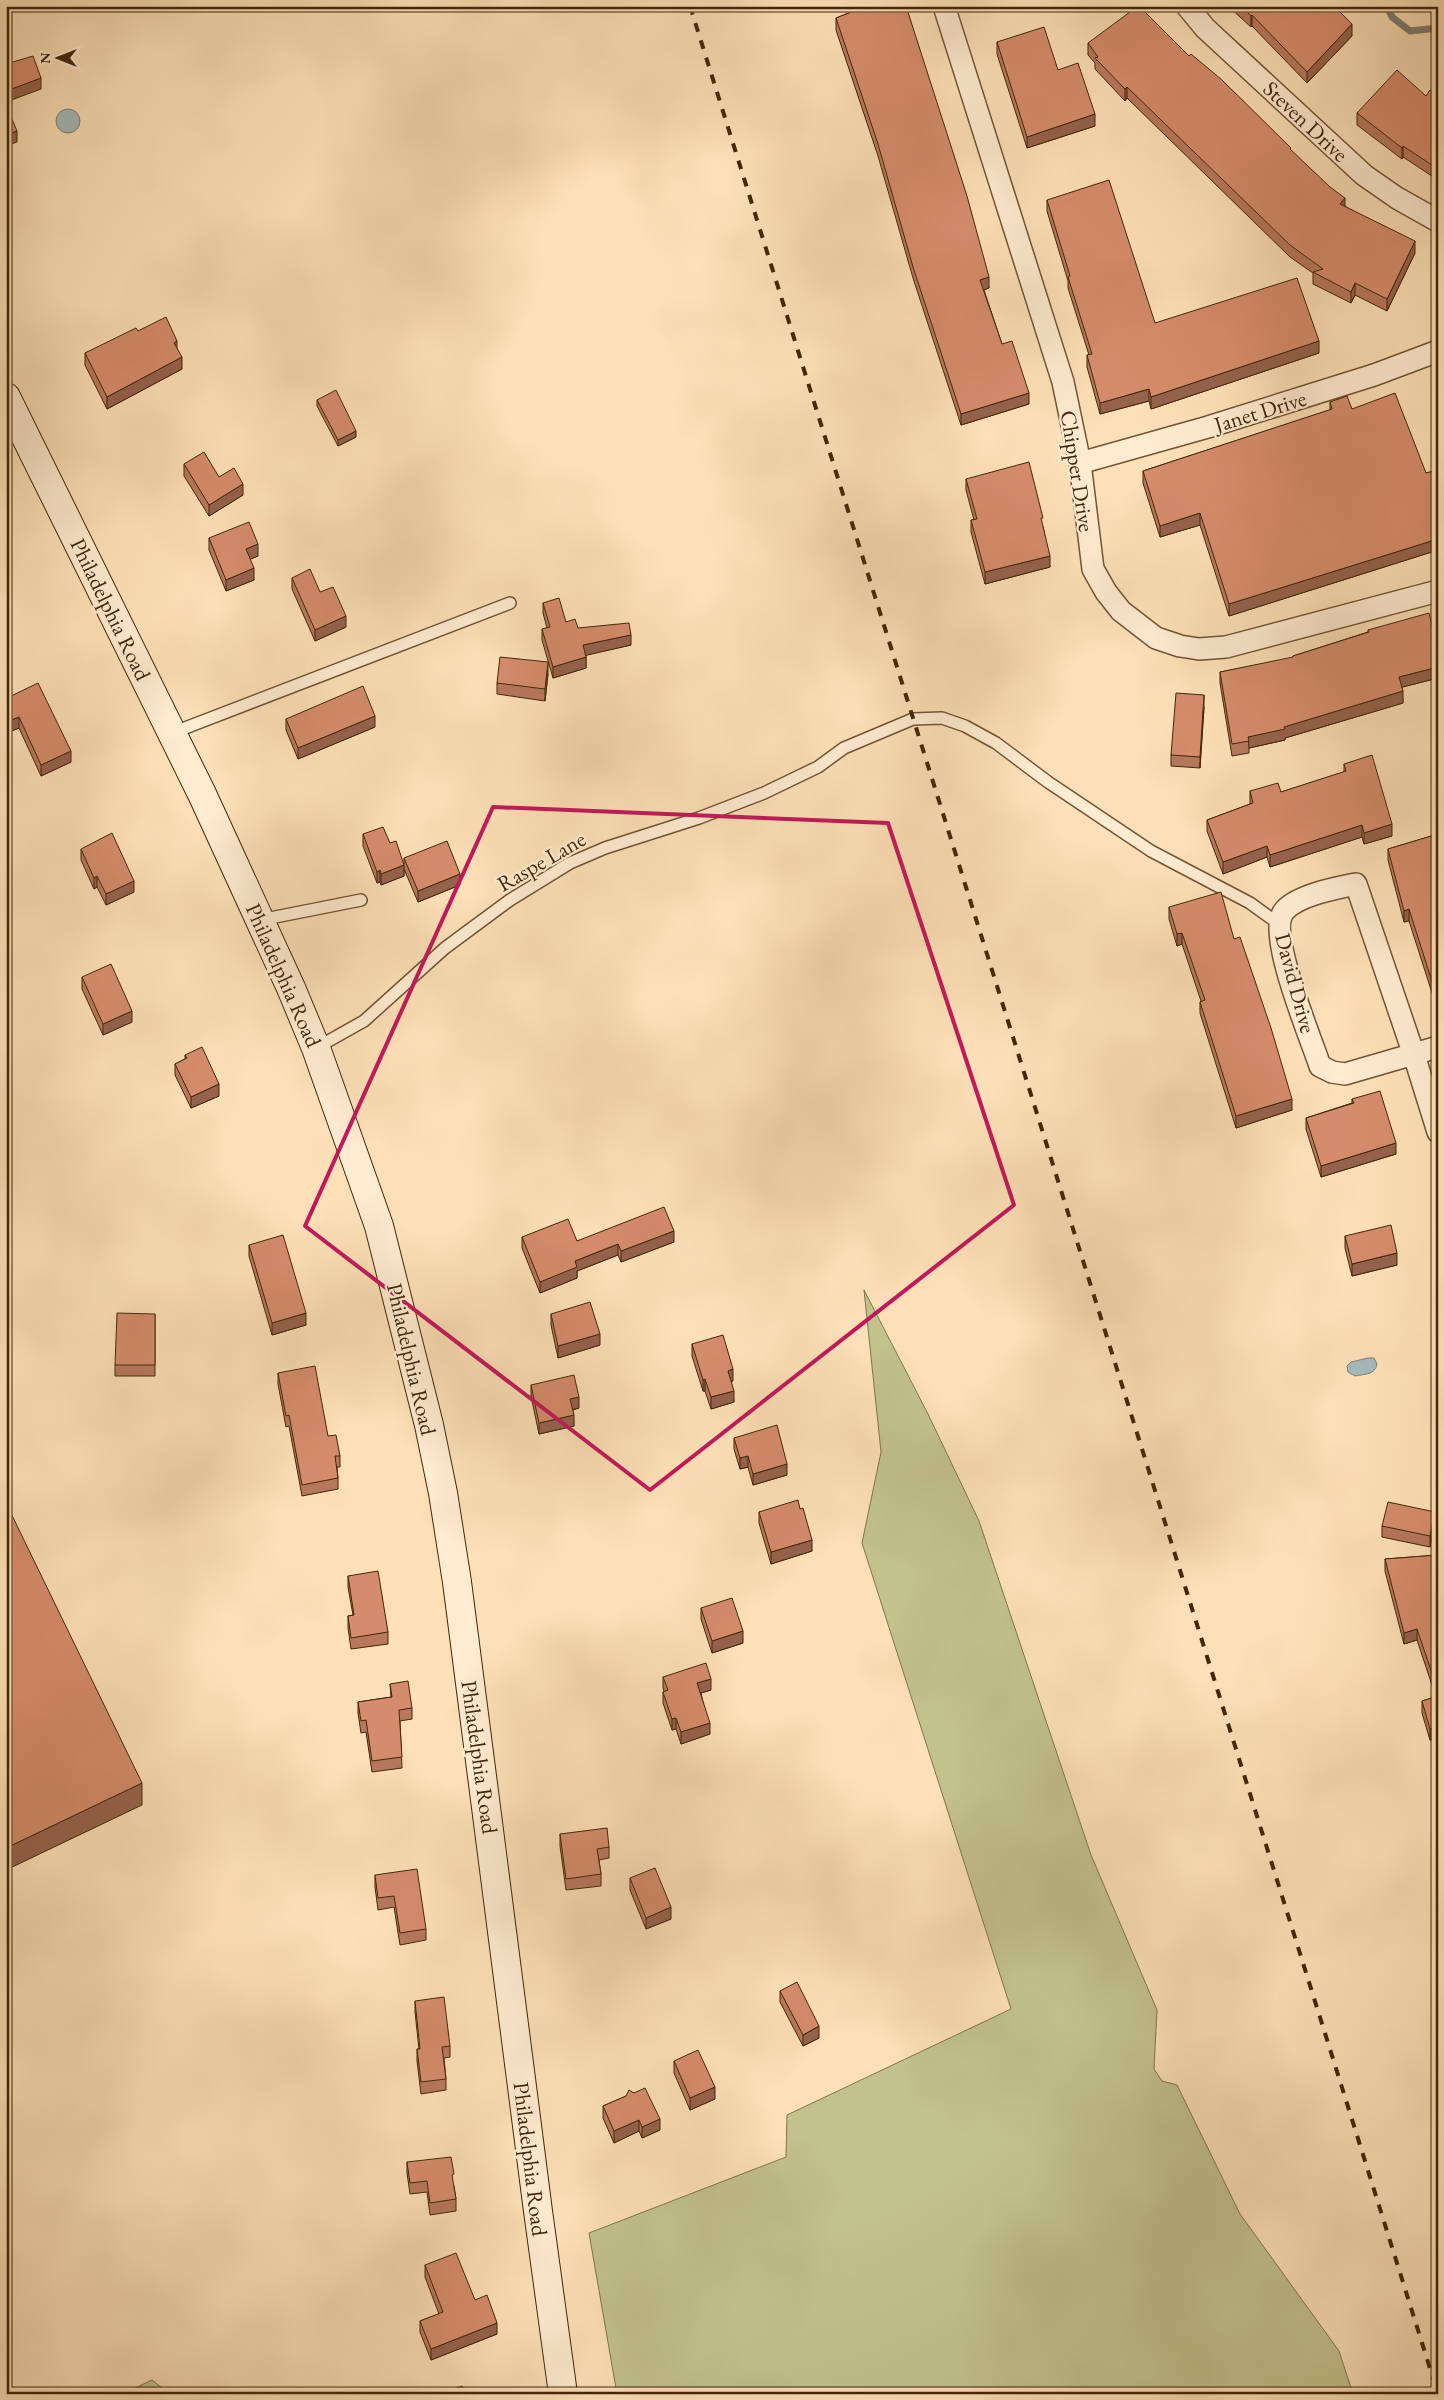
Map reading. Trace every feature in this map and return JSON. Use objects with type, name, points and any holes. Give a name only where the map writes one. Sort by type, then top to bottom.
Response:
[{"type":"main road","name":"Philadelphia Road","points":[[6,397],[172,733],[260,920],[316,1048],[380,1226],[412,1352],[443,1493],[464,1634],[563,2394]]},
{"type":"street","name":"Chipper Drive","points":[[944,6],[1063,382],[1080,463],[1093,569],[1121,611],[1156,638],[1180,646],[1199,649],[1226,648],[1438,591]]},
{"type":"street","name":"Steven Drive","points":[[1186,6],[1205,28],[1364,175],[1398,198],[1438,221]]},
{"type":"street","name":"Janet Drive","points":[[1080,463],[1208,427],[1365,378],[1438,351]]},
{"type":"street","name":"David Drive","points":[[1414,1055],[1356,884],[1293,903],[1284,911],[1279,924],[1284,957],[1320,1066],[1332,1072],[1345,1074],[1414,1055],[1438,1047]]},
{"type":"street","points":[[1414,1055],[1438,1132]]},
{"type":"lane","points":[[172,733],[510,603]]},
{"type":"lane","name":"Raspe Lane","points":[[316,1048],[364,1021],[445,948],[510,900],[570,863],[605,848],[699,818],[764,794],[818,767],[844,748],[913,719],[942,718],[965,726],[996,743],[1048,782],[1151,851],[1250,902],[1279,924]]},
{"type":"lane","points":[[260,920],[361,900]]},
{"type":"highlighted area","points":[[493,807],[888,823],[1014,1205],[650,1490],[305,1226]]},
{"type":"green space","points":[[864,1290],[928,1414],[979,1521],[1091,1855],[1157,2010],[1154,2069],[1162,2081],[1177,2085],[1240,2214],[1339,2351],[1353,2394],[617,2394],[589,2233],[786,2157],[787,2115],[1011,2009],[862,1543],[881,1452]]},
{"type":"green space","points":[[152,2380],[170,2394],[123,2394]]},
{"type":"shaded area","points":[[68,109],[73,110],[79,116],[79,126],[73,132],[68,133],[63,132],[57,126],[56,121],[57,116],[63,110]]},
{"type":"shaded area","points":[[1374,1358],[1377,1364],[1372,1372],[1355,1376],[1348,1372],[1347,1366],[1351,1362]]},
{"type":"building","points":[[852,6],[906,6],[967,196],[989,277],[980,280],[1002,344],[1012,341],[1029,393],[961,414],[913,267],[878,144],[836,18],[854,11]]},
{"type":"building","points":[[1138,6],[1189,56],[1191,54],[1222,80],[1290,149],[1330,187],[1345,198],[1340,204],[1415,241],[1387,299],[1355,283],[1351,292],[1313,272],[1323,269],[1290,245],[1127,87],[1125,89],[1095,58],[1098,57],[1088,43]]},
{"type":"building","points":[[1241,6],[1334,6],[1352,24],[1307,72]]},
{"type":"building","points":[[1044,27],[1058,70],[1078,63],[1095,114],[1027,137],[997,42]]},
{"type":"building","points":[[33,56],[41,78],[6,91],[6,64]]},
{"type":"building","points":[[1397,70],[1426,96],[1430,90],[1438,96],[1438,169],[1403,146],[1402,148],[1357,113]]},
{"type":"building","points":[[6,105],[17,131],[6,135]]},
{"type":"building","points":[[1109,180],[1155,323],[1297,278],[1319,341],[1151,397],[1149,389],[1100,403],[1087,355],[1092,354],[1047,200]]},
{"type":"building","points":[[166,317],[177,341],[174,343],[182,357],[107,397],[85,353],[136,328],[138,331]]},
{"type":"building","points":[[336,390],[356,431],[338,440],[317,400]]},
{"type":"building","points":[[1395,393],[1426,473],[1438,470],[1438,539],[1229,604],[1200,513],[1160,526],[1143,471],[1332,409],[1330,402],[1347,396],[1352,409]]},
{"type":"building","points":[[204,452],[219,477],[234,468],[243,484],[209,505],[184,464]]},
{"type":"building","points":[[1029,462],[1050,556],[985,572],[971,520],[977,519],[966,479]]},
{"type":"building","points":[[249,522],[258,544],[246,549],[254,568],[226,580],[209,538]]},
{"type":"building","points":[[310,569],[320,592],[333,587],[346,616],[315,630],[292,578]]},
{"type":"building","points":[[559,598],[566,622],[575,619],[578,628],[629,623],[631,635],[583,645],[586,657],[553,667],[542,629],[550,627],[543,603]]},
{"type":"building","points":[[1429,613],[1438,649],[1438,667],[1399,677],[1403,691],[1284,727],[1285,729],[1248,737],[1249,741],[1232,744],[1220,672],[1293,657],[1369,632],[1368,630]]},
{"type":"building","points":[[500,657],[548,662],[545,689],[497,683]]},
{"type":"building","points":[[38,683],[71,751],[41,765],[19,717],[9,721],[6,714],[6,703],[10,701],[9,697]]},
{"type":"building","points":[[363,686],[375,716],[298,748],[286,719]]},
{"type":"building","points":[[1176,693],[1204,695],[1200,757],[1171,755]]},
{"type":"building","points":[[1372,755],[1392,824],[1364,833],[1362,825],[1270,855],[1267,846],[1223,862],[1207,820],[1253,803],[1250,791],[1278,783],[1281,792],[1346,771],[1344,764]]},
{"type":"building","points":[[383,827],[390,843],[396,841],[404,865],[381,874],[380,870],[377,872],[363,834]]},
{"type":"building","points":[[112,833],[134,881],[106,894],[97,876],[94,878],[81,849]]},
{"type":"building","points":[[1438,834],[1438,987],[1434,988],[1409,909],[1404,911],[1388,849]]},
{"type":"building","points":[[447,841],[460,874],[418,891],[404,858]]},
{"type":"building","points":[[1221,892],[1234,939],[1240,937],[1271,1028],[1292,1099],[1236,1116],[1200,1002],[1205,1000],[1182,933],[1177,934],[1169,907]]},
{"type":"building","points":[[111,964],[132,1011],[103,1024],[82,977]]},
{"type":"building","points":[[202,1047],[219,1084],[191,1097],[175,1064],[187,1058],[185,1055]]},
{"type":"building","points":[[1380,1091],[1396,1143],[1321,1166],[1306,1118],[1354,1103],[1352,1099]]},
{"type":"building","points":[[664,1207],[674,1231],[621,1251],[618,1244],[575,1261],[577,1267],[540,1282],[522,1237],[568,1219],[577,1241]]},
{"type":"building","points":[[1391,1225],[1397,1253],[1352,1264],[1345,1236]]},
{"type":"building","points":[[283,1235],[306,1313],[272,1323],[249,1245]]},
{"type":"building","points":[[590,1302],[600,1334],[558,1346],[551,1314]]},
{"type":"building","points":[[117,1313],[155,1314],[155,1365],[115,1365]]},
{"type":"building","points":[[723,1335],[733,1369],[728,1371],[734,1391],[711,1397],[705,1379],[703,1380],[692,1344]]},
{"type":"building","points":[[315,1366],[328,1436],[336,1435],[340,1456],[335,1456],[338,1478],[302,1485],[289,1415],[286,1416],[278,1373]]},
{"type":"building","points":[[574,1375],[579,1397],[570,1399],[574,1415],[539,1423],[531,1385]]},
{"type":"building","points":[[777,1425],[787,1464],[753,1474],[748,1456],[740,1458],[734,1438]]},
{"type":"building","points":[[798,1500],[800,1509],[803,1508],[812,1540],[771,1552],[759,1512]]},
{"type":"building","points":[[1388,1502],[1435,1512],[1430,1536],[1382,1526]]},
{"type":"building","points":[[6,1503],[142,1783],[6,1848]]},
{"type":"building","points":[[1438,1555],[1438,1691],[1417,1629],[1404,1633],[1385,1559]]},
{"type":"building","points":[[378,1571],[388,1632],[351,1638],[348,1616],[354,1615],[348,1576]]},
{"type":"building","points":[[732,1598],[743,1631],[712,1641],[701,1608]]},
{"type":"building","points":[[706,1663],[711,1679],[697,1683],[710,1723],[681,1732],[676,1718],[672,1719],[663,1692],[668,1690],[663,1677]]},
{"type":"building","points":[[408,1681],[412,1708],[399,1710],[402,1757],[372,1761],[366,1720],[361,1721],[358,1702],[392,1697],[390,1684]]},
{"type":"building","points":[[1438,1696],[1438,1726],[1430,1729],[1422,1701]]},
{"type":"building","points":[[607,1828],[609,1847],[597,1849],[601,1874],[566,1879],[560,1834]]},
{"type":"building","points":[[655,1868],[671,1907],[646,1918],[630,1878]]},
{"type":"building","points":[[417,1869],[426,1929],[400,1933],[394,1896],[378,1898],[375,1875]]},
{"type":"building","points":[[797,1982],[819,2026],[803,2035],[780,1991]]},
{"type":"building","points":[[444,1997],[450,2046],[442,2047],[446,2079],[421,2082],[417,2049],[420,2049],[415,2001]]},
{"type":"building","points":[[698,2050],[715,2087],[690,2098],[674,2061]]},
{"type":"building","points":[[645,2088],[660,2119],[642,2127],[639,2120],[614,2131],[603,2106],[626,2096],[629,2090],[634,2093]]},
{"type":"building","points":[[451,2157],[456,2199],[430,2203],[427,2181],[410,2183],[407,2162]]},
{"type":"building","points":[[456,2253],[475,2300],[487,2295],[497,2323],[431,2349],[420,2321],[443,2312],[425,2265]]},
{"type":"building","points":[[462,2386],[465,2394],[442,2394]]},
{"type":"waterway","points":[[1387,6],[1392,17],[1410,31],[1438,28]]},
{"type":"railway","points":[[690,6],[1438,2394]]}]
